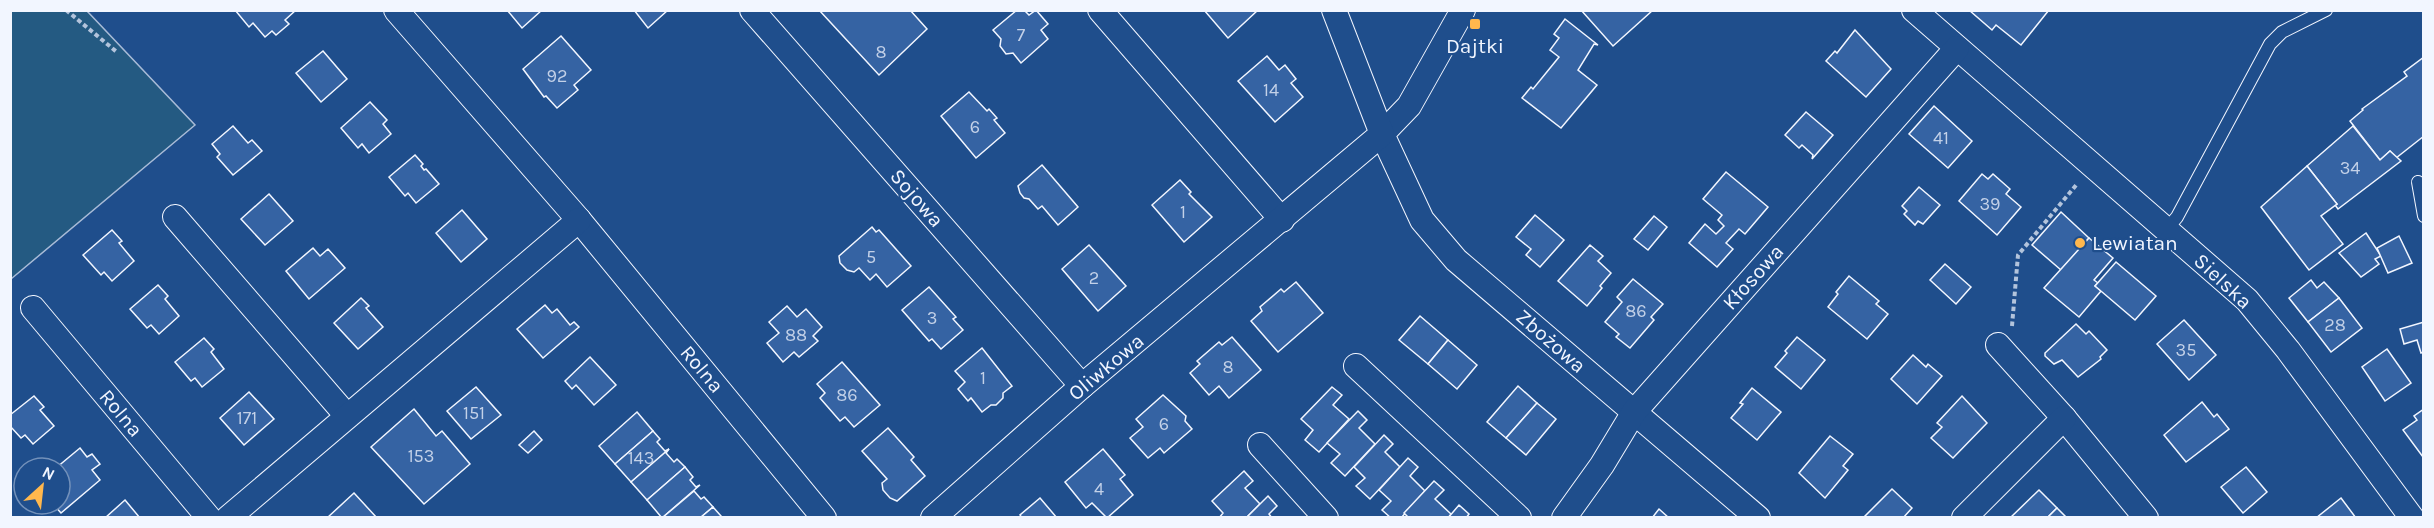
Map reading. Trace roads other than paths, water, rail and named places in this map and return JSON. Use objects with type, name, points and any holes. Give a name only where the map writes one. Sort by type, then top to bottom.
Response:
[{"type":"street","name":"Rolna","points":[[396,10],[579,220],[824,518]]},
{"type":"street","name":"Sojowa","points":[[752,10],[1082,386]]},
{"type":"street","points":[[1100,10],[1282,220]]},
{"type":"street","name":"Zbożowa","points":[[1334,10],[1382,134],[1422,219],[1456,260],[1758,518]]},
{"type":"street","points":[[1382,134],[1409,106],[1464,10]]},
{"type":"street","name":"Sielska","points":[[1914,10],[2247,300],[2288,350],[2412,518]]},
{"type":"street","name":"Kłosowa","points":[[1564,518],[1602,465],[1634,412],[1957,48]]},
{"type":"street","name":"Oliwkowa","points":[[933,518],[1082,386],[1382,134]]},
{"type":"street","points":[[175,217],[347,416]]},
{"type":"street","points":[[228,518],[579,220]]},
{"type":"street","name":"Rolna","points":[[33,308],[209,518]]},
{"type":"street","points":[[2004,351],[2064,418],[2146,518]]},
{"type":"street","points":[[1356,366],[1519,518]]},
{"type":"street","points":[[1964,518],[2064,418]]},
{"type":"street","points":[[1260,445],[1326,518]]},
{"type":"lane","points":[[2166,230],[2177,217],[2270,44],[2283,32],[2326,10]]},
{"type":"lane","points":[[2418,182],[2424,216]]},
{"type":"place","name":"Dajtki","points":[[1475,24]]},
{"type":"place","name":"Lewiatan","points":[[2080,243]]}]
